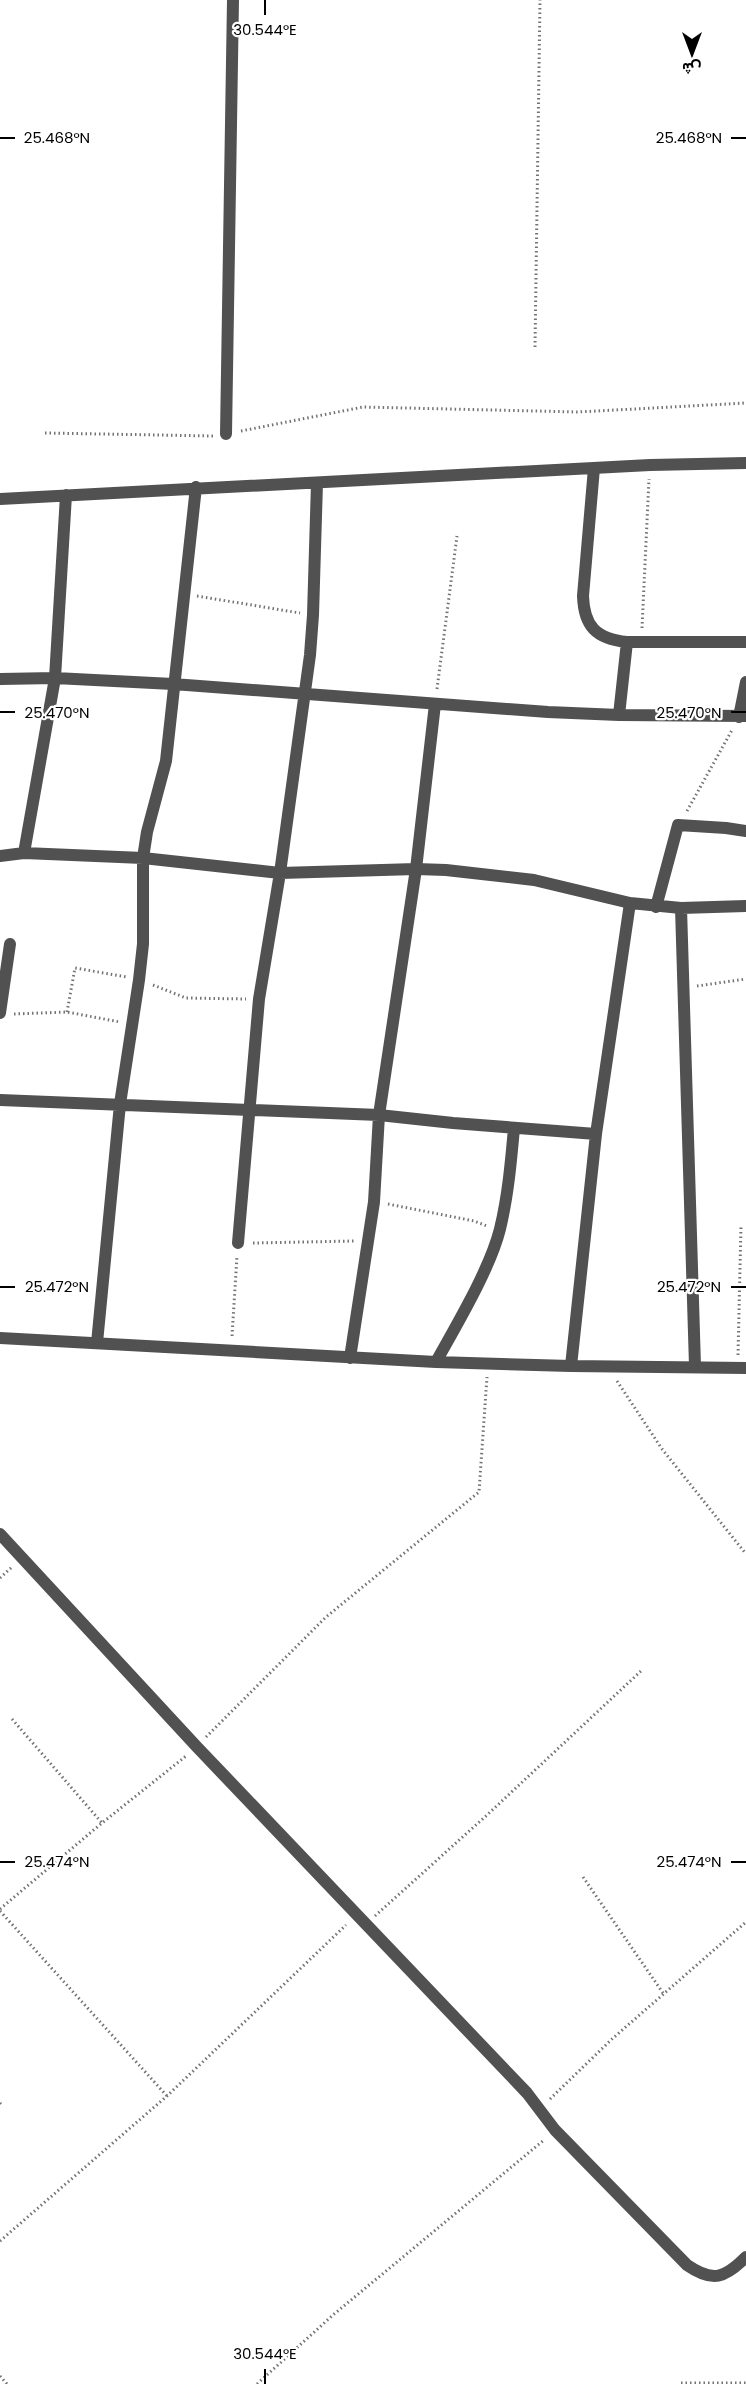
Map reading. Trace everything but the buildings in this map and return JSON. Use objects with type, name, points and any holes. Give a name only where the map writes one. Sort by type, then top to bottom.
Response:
[{"type":"street","points":[[226,434],[233,0]]},
{"type":"street","points":[[0,499],[650,465],[746,463]]},
{"type":"street","points":[[594,468],[584,570],[584,611],[591,626],[600,636],[611,641],[746,642]]},
{"type":"street","points":[[238,1243],[259,999],[280,873],[314,615],[317,483]]},
{"type":"street","points":[[98,1343],[120,1104],[139,980],[144,915],[143,858],[147,832],[166,761],[196,487]]},
{"type":"street","points":[[24,852],[55,678],[66,495]]},
{"type":"street","points":[[619,715],[627,642]]},
{"type":"street","points":[[0,679],[55,678],[173,684],[619,715],[742,717],[746,682]]},
{"type":"street","points":[[350,1358],[374,1202],[380,1115],[416,869],[435,704]]},
{"type":"street","points":[[656,907],[678,825],[746,831]]},
{"type":"street","points":[[0,856],[24,852],[143,858],[280,873],[416,869],[496,874],[534,879],[630,903],[656,907],[746,906]]},
{"type":"street","points":[[571,1366],[596,1134],[630,903]]},
{"type":"street","points":[[681,908],[695,1366]]},
{"type":"street","points":[[6,1014],[10,944]]},
{"type":"street","points":[[0,1100],[380,1115],[596,1134]]},
{"type":"street","points":[[436,1362],[470,1298],[500,1231],[508,1186],[514,1128]]},
{"type":"street","points":[[0,1338],[436,1362],[742,1367]]},
{"type":"street","points":[[0,1534],[193,1750],[362,1919],[540,2109],[555,2130],[675,2252],[698,2272],[718,2277],[727,2274],[746,2257]]},
{"type":"path","points":[[535,347],[540,0]]},
{"type":"path","points":[[45,433],[210,437],[363,407],[578,412],[746,403]]},
{"type":"path","points":[[641,642],[650,465]]},
{"type":"path","points":[[435,704],[457,536]]},
{"type":"path","points":[[183,594],[314,615]]},
{"type":"path","points":[[678,825],[742,717]]},
{"type":"path","points":[[67,1012],[75,968],[139,980],[186,998],[259,999]]},
{"type":"path","points":[[685,988],[746,979]]},
{"type":"path","points":[[6,1014],[67,1012],[133,1024]]},
{"type":"path","points":[[374,1202],[474,1221],[500,1231]]},
{"type":"path","points":[[741,1225],[742,1367]]},
{"type":"path","points":[[231,1351],[238,1243],[368,1240]]},
{"type":"path","points":[[167,2096],[0,1910],[102,1823],[193,1750],[326,1617],[479,1492],[488,1363]]},
{"type":"path","points":[[608,1366],[662,1449],[746,1554]]},
{"type":"path","points":[[0,2241],[167,2096],[362,1919],[487,1815],[641,1671]]},
{"type":"path","points":[[12,1719],[102,1823]]},
{"type":"path","points":[[583,1877],[663,1993]]},
{"type":"path","points":[[540,2109],[663,1993],[746,1922]]},
{"type":"path","points":[[257,2384],[333,2315],[555,2130]]},
{"type":"path","points":[[0,2376],[7,2384]]},
{"type":"path","points":[[681,2383],[746,2383]]}]
